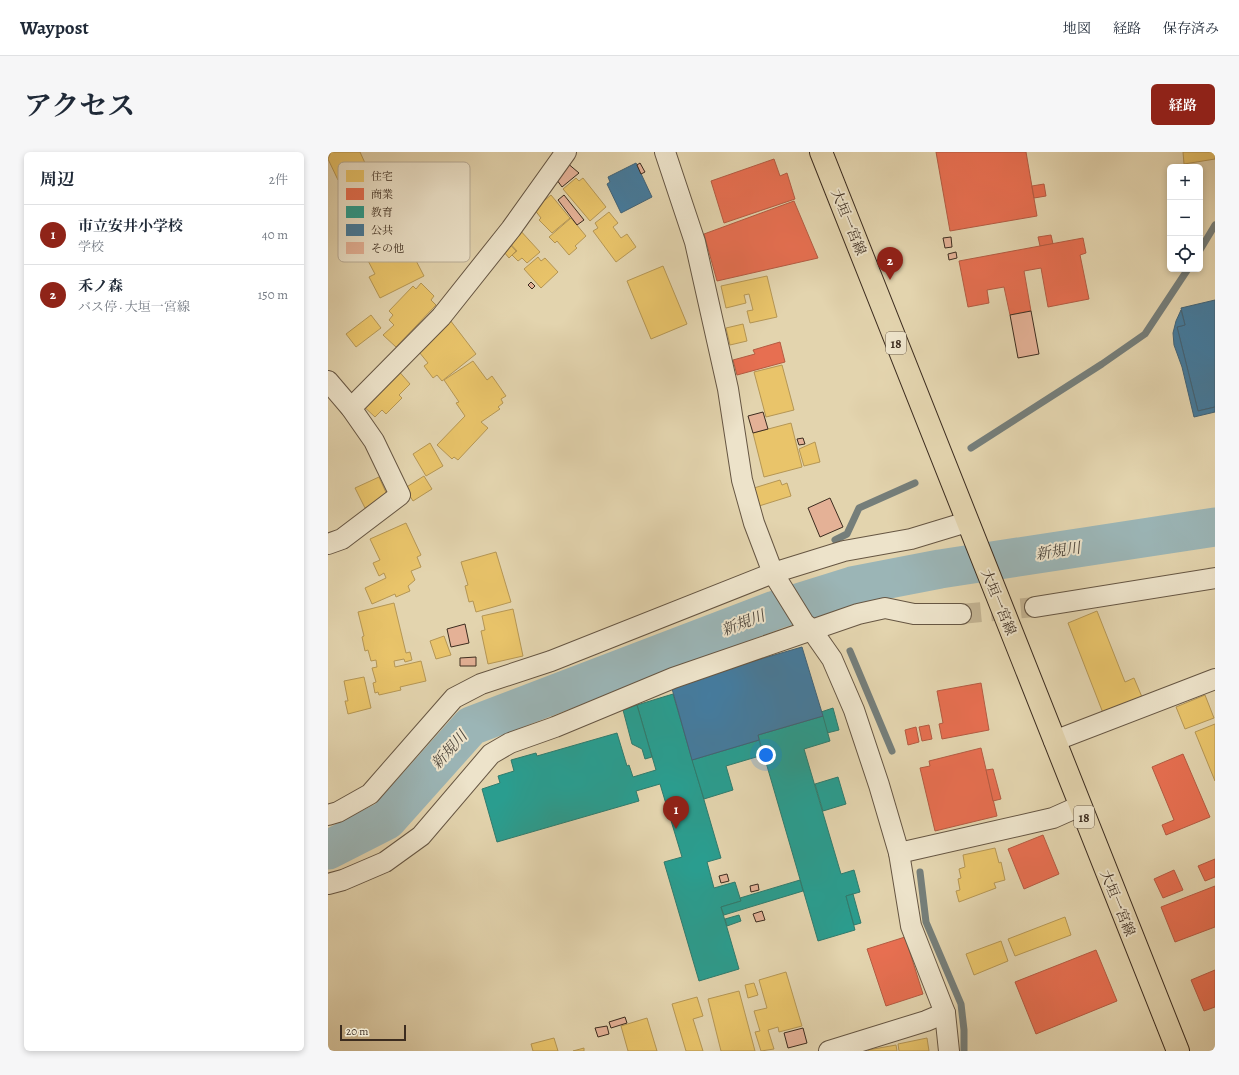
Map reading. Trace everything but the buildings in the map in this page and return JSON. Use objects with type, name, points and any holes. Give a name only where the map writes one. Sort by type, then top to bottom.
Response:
[{"type":"main road","name":"大垣一宮線","points":[[821,152],[1178,1051]]},
{"type":"street","points":[[351,408],[441,317],[511,228],[566,152]]},
{"type":"street","points":[[665,152],[695,242],[728,388],[742,480],[754,523],[775,577],[832,659],[854,710],[879,784],[899,853],[911,926],[946,1013],[949,1051]]},
{"type":"street","points":[[328,381],[351,408],[374,441],[400,495],[342,539],[328,544]]},
{"type":"street","points":[[328,815],[338,812],[370,794],[454,698],[481,684],[550,661],[844,551],[970,528]]},
{"type":"street","points":[[1035,607],[1215,578]]},
{"type":"street","points":[[328,884],[343,880],[385,862],[421,836],[492,754],[510,743],[555,727],[673,678],[808,626],[885,608],[914,614],[961,614]]},
{"type":"street","points":[[1054,741],[1215,679]]},
{"type":"street","points":[[899,853],[1053,818],[1080,806]]},
{"type":"street","points":[[829,1051],[926,1021],[946,1013]]},
{"type":"waterway","points":[[1203,245],[1215,225]]},
{"type":"waterway","points":[[971,448],[1102,364],[1145,334],[1186,272]]},
{"type":"waterway","points":[[835,540],[847,534],[859,508],[915,483]]},
{"type":"waterway","name":"新規川","points":[[328,850],[387,820],[471,726],[775,610],[852,586],[940,569],[1215,527]]},
{"type":"waterway","points":[[850,651],[892,751]]},
{"type":"waterway","points":[[920,872],[926,922],[961,1004],[964,1030],[964,1051]]},
{"type":"tunnel","points":[[961,614],[1035,607]]},
{"type":"place","name":"禾ノ森","points":[[890,280]]},
{"type":"place","name":"市立安井小学校","points":[[676,829]]}]
